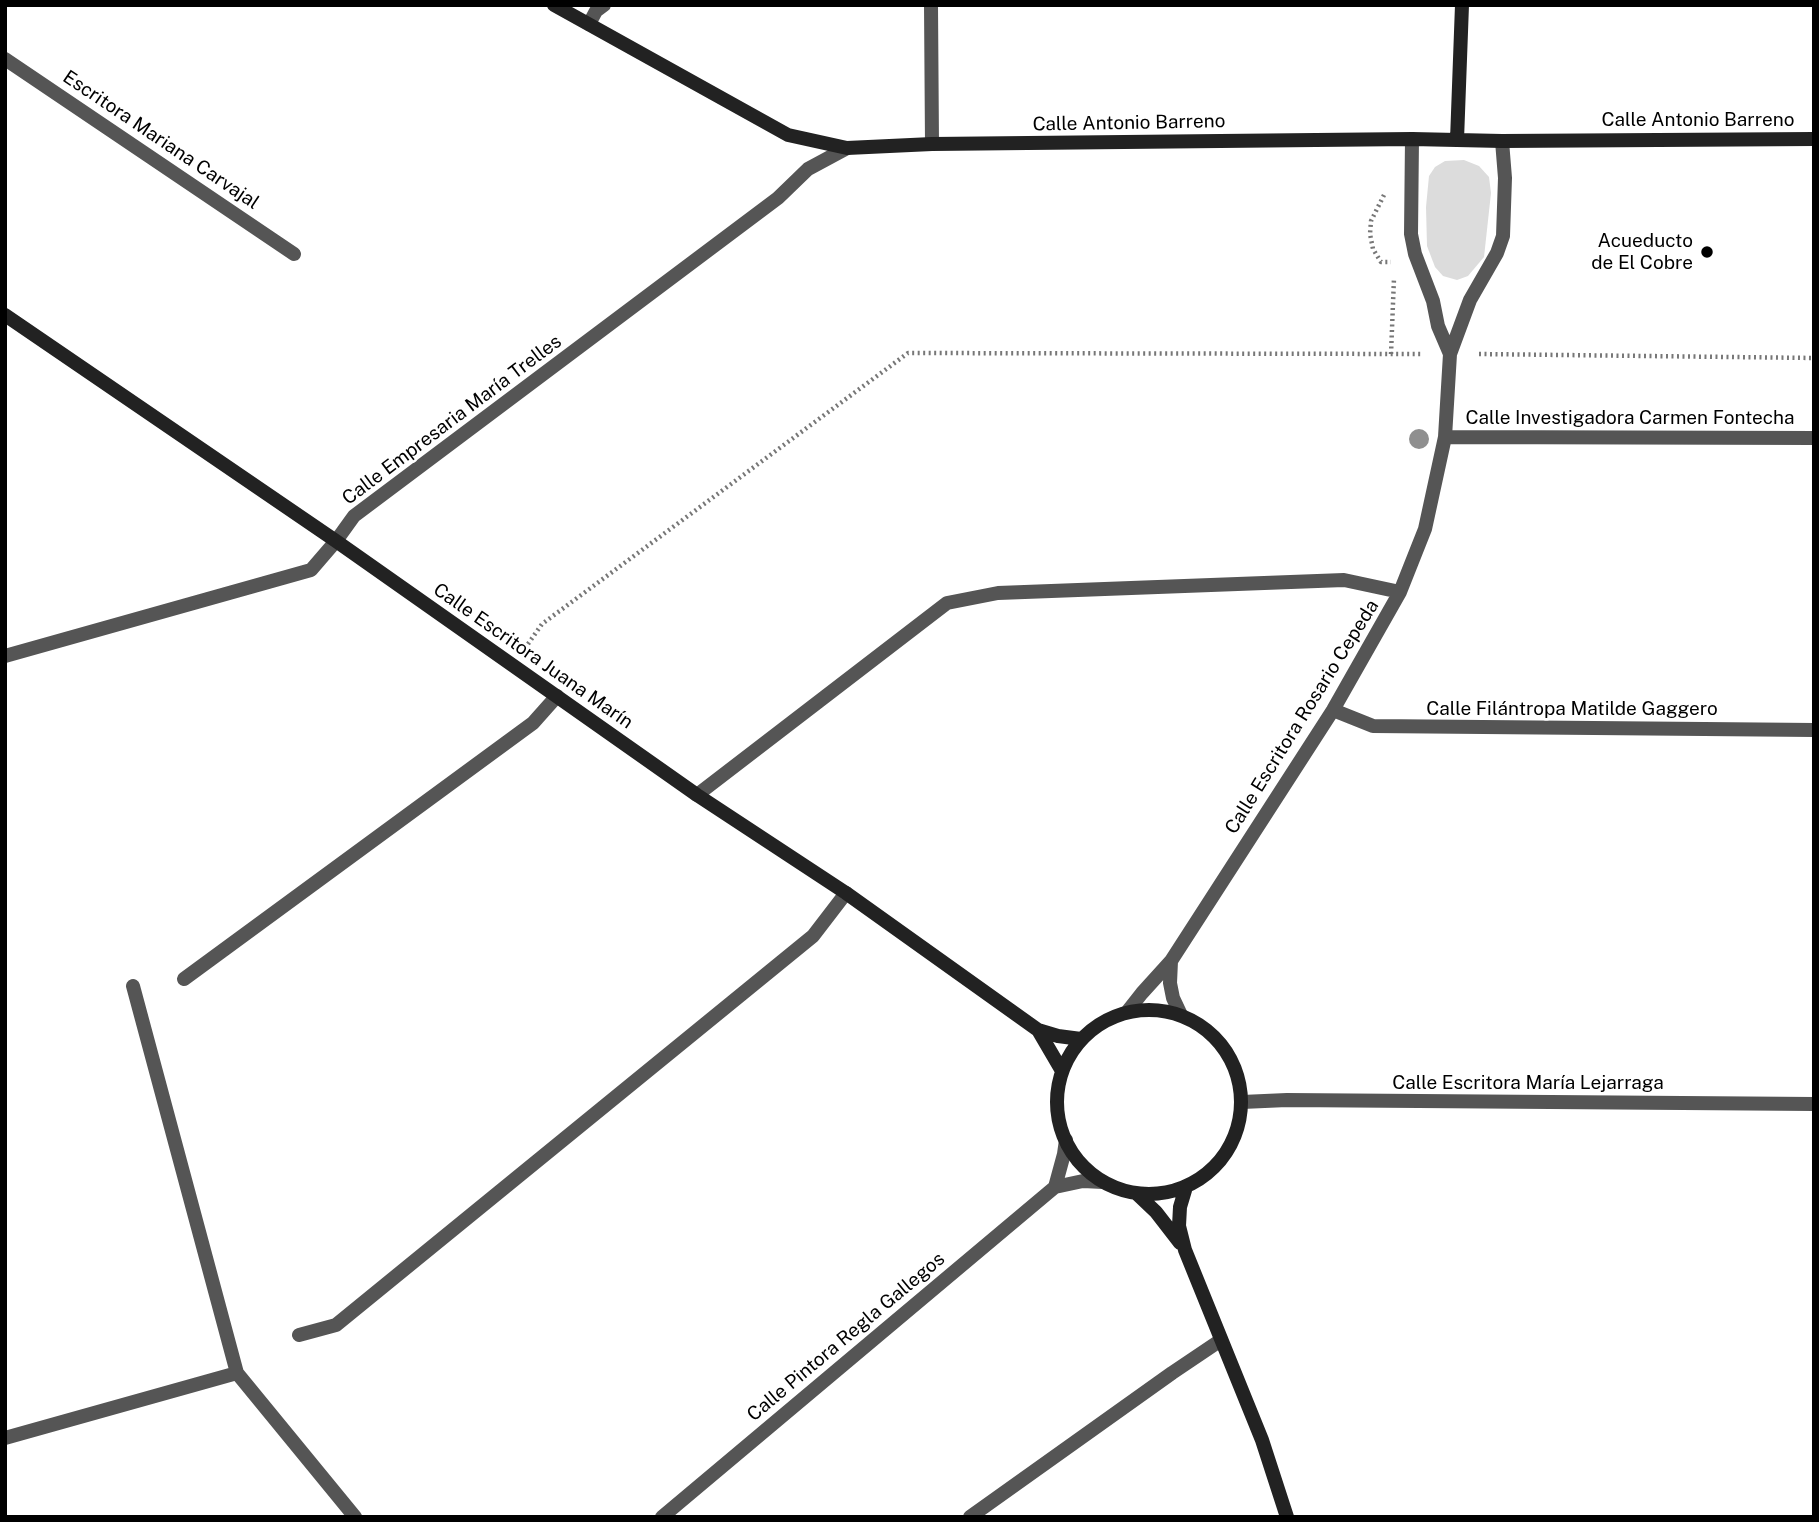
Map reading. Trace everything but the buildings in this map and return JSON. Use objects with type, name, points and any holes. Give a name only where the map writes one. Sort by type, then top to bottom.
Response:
[{"type":"street","name":"Calle Antonio Barreno","points":[[554,5],[788,135],[846,148],[932,144],[1412,139],[1814,139]]},
{"type":"street","points":[[589,24],[596,11],[604,5]]},
{"type":"street","points":[[931,5],[932,144]]},
{"type":"street","points":[[1457,140],[1462,5]]},
{"type":"street","name":"Escritora Mariana Carvajal","points":[[5,59],[294,254]]},
{"type":"street","points":[[1412,139],[1411,234],[1415,254],[1433,301],[1438,326],[1450,354]]},
{"type":"street","points":[[1450,354],[1470,300],[1497,253],[1503,236],[1506,178],[1502,141]]},
{"type":"street","name":"Calle Empresaria María Trelles","points":[[5,656],[311,570],[354,516],[778,198],[808,169],[846,148]]},
{"type":"street","name":"Calle Escritora Juana Marín","points":[[5,315],[336,541],[697,795],[846,893],[1038,1030]]},
{"type":"street","name":"Calle Escritora Rosario Cepeda","points":[[1127,1012],[1171,961],[1333,710],[1401,592],[1425,529],[1445,437],[1450,354]]},
{"type":"street","name":"Calle Investigadora Carmen Fontecha","points":[[1445,437],[1814,438]]},
{"type":"street","points":[[697,795],[947,603],[998,593],[1344,580],[1401,592]]},
{"type":"street","points":[[184,979],[533,723],[557,696]]},
{"type":"street","name":"Calle Filántropa Matilde Gaggero","points":[[1333,710],[1373,726],[1814,730]]},
{"type":"street","points":[[299,1335],[336,1325],[813,936],[846,893]]},
{"type":"street","points":[[1171,961],[1170,983],[1181,1015]]},
{"type":"street","points":[[133,986],[237,1373],[355,1517]]},
{"type":"street","points":[[1154,1010],[1181,1015],[1198,1023],[1213,1035],[1225,1049],[1237,1074],[1242,1102],[1232,1144],[1220,1162],[1204,1177],[1186,1187],[1165,1194],[1136,1194],[1111,1187],[1082,1165],[1069,1149],[1061,1131],[1057,1111],[1062,1071],[1081,1039],[1110,1018],[1127,1012],[1154,1010]]},
{"type":"street","points":[[1038,1030],[1081,1039]]},
{"type":"street","points":[[1038,1030],[1062,1071]]},
{"type":"street","name":"Calle Escritora María Lejarraga","points":[[1242,1102],[1301,1100],[1814,1104]]},
{"type":"street","points":[[1066,1140],[1055,1187],[1083,1181],[1103,1182]]},
{"type":"street","name":"Calle Pintora Regla Gallegos","points":[[662,1517],[1055,1187]]},
{"type":"street","points":[[1186,1187],[1180,1207],[1179,1226],[1185,1250],[1262,1440],[1287,1517]]},
{"type":"street","points":[[1136,1194],[1156,1212],[1185,1250]]},
{"type":"street","points":[[970,1517],[1222,1340]]},
{"type":"street","points":[[5,1437],[237,1373]]},
{"type":"path","points":[[513,665],[542,624],[908,353],[1814,358]]},
{"type":"shaded area","points":[[1464,160],[1479,166],[1489,177],[1491,193],[1484,257],[1468,276],[1457,280],[1443,276],[1435,267],[1427,246],[1426,207],[1429,176],[1435,167],[1445,161]]},
{"type":"place","name":"Acueducto de El Cobre","points":[[1707,252]]}]
